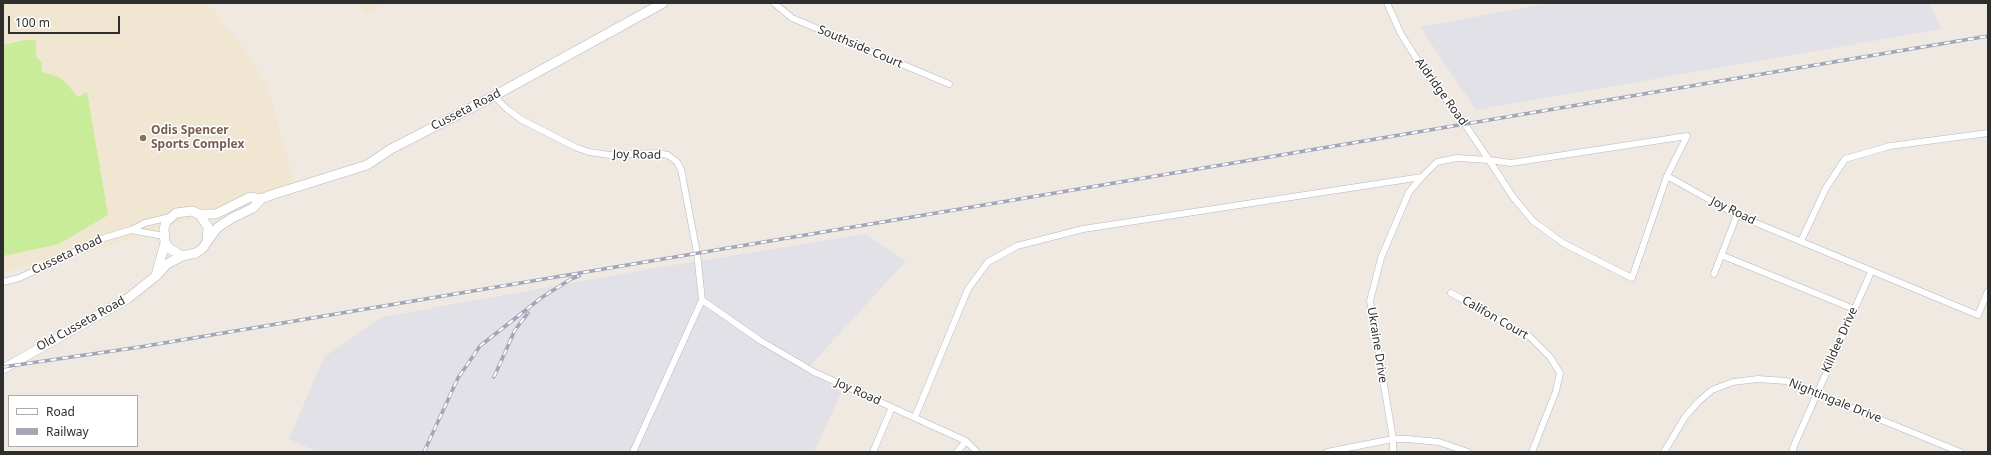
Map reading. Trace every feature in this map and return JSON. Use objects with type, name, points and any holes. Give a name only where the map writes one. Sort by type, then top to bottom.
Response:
[{"type":"street","name":"Cusseta Road","points":[[131,230],[164,240],[170,249],[182,256],[196,253],[202,249],[217,228],[232,218],[253,208],[261,200],[271,195],[367,165],[391,149],[494,96],[664,3]]},
{"type":"street","name":"Southside Court","points":[[774,3],[792,18],[949,84]]},
{"type":"street","name":"Aldridge Road","points":[[1387,3],[1401,34],[1425,72],[1489,160],[1499,177],[1533,221],[1563,243],[1632,278],[1667,176]]},
{"type":"street","name":"Joy Road","points":[[494,96],[507,110],[522,120],[575,147],[589,152],[610,154],[657,153],[668,156],[677,162],[682,169],[686,189],[697,253],[702,300],[761,341],[814,372],[966,441],[977,452]]},
{"type":"street","points":[[1801,241],[1826,188],[1845,159],[1890,146],[1988,133]]},
{"type":"street","name":"Ukraine Drive","points":[[1393,452],[1393,440],[1370,301],[1382,258],[1409,192],[1422,177],[1437,162],[1456,158],[1511,163],[1687,136],[1667,176]]},
{"type":"street","name":"Joy Road","points":[[1667,176],[1737,215],[1871,272],[1978,315],[1988,291]]},
{"type":"street","points":[[915,417],[968,289],[988,262],[1017,246],[1083,229],[1422,177]]},
{"type":"street","name":"Cusseta Road","points":[[3,282],[19,278],[104,238],[131,230],[145,223],[170,217],[184,211],[199,214],[216,214],[250,197],[261,200]]},
{"type":"street","points":[[199,214],[208,227],[207,242]]},
{"type":"street","points":[[1714,274],[1737,215]]},
{"type":"street","points":[[156,276],[164,240],[166,222],[170,217]]},
{"type":"street","points":[[1721,255],[1854,309]]},
{"type":"street","name":"Old Cusseta Road","points":[[3,369],[127,299],[156,276],[167,264],[182,256]]},
{"type":"street","name":"Killdee Drive","points":[[1793,452],[1792,448],[1871,272]]},
{"type":"street","name":"Califon Court","points":[[1450,293],[1529,336],[1550,357],[1560,373],[1556,391],[1532,452]]},
{"type":"street","points":[[633,452],[702,300]]},
{"type":"street","name":"Nightingale Drive","points":[[1664,452],[1685,417],[1698,402],[1712,390],[1733,382],[1758,379],[1786,381],[1817,392],[1861,412],[1960,452]]},
{"type":"street","points":[[873,452],[892,407]]},
{"type":"street","points":[[1327,452],[1393,440],[1407,439],[1439,442],[1468,452]]},
{"type":"street","points":[[957,452],[966,441]]},
{"type":"shaded area","name":"Odis Spencer Sports Complex","points":[[3,3],[208,3],[254,62],[269,91],[295,185],[67,259],[3,271]]},
{"type":"shaded area","points":[[359,3],[385,3],[366,13]]},
{"type":"shaded area","points":[[1550,3],[1929,3],[1942,29],[1476,110],[1420,27]]},
{"type":"shaded area","points":[[865,234],[906,261],[809,367],[841,393],[814,452],[318,452],[289,439],[324,357],[382,317],[649,269]]},
{"type":"green space","points":[[25,40],[36,40],[36,56],[42,63],[41,72],[56,76],[64,81],[78,97],[87,92],[108,215],[59,244],[3,256],[3,45]]},
{"type":"railway","points":[[3,367],[140,347],[1988,36]]},
{"type":"railway","points":[[424,452],[458,378],[480,346],[541,298],[571,279],[579,276]]},
{"type":"railway","points":[[494,377],[515,330],[528,313]]},
{"type":"place","name":"Odis Spencer Sports Complex","points":[[143,138]]}]
